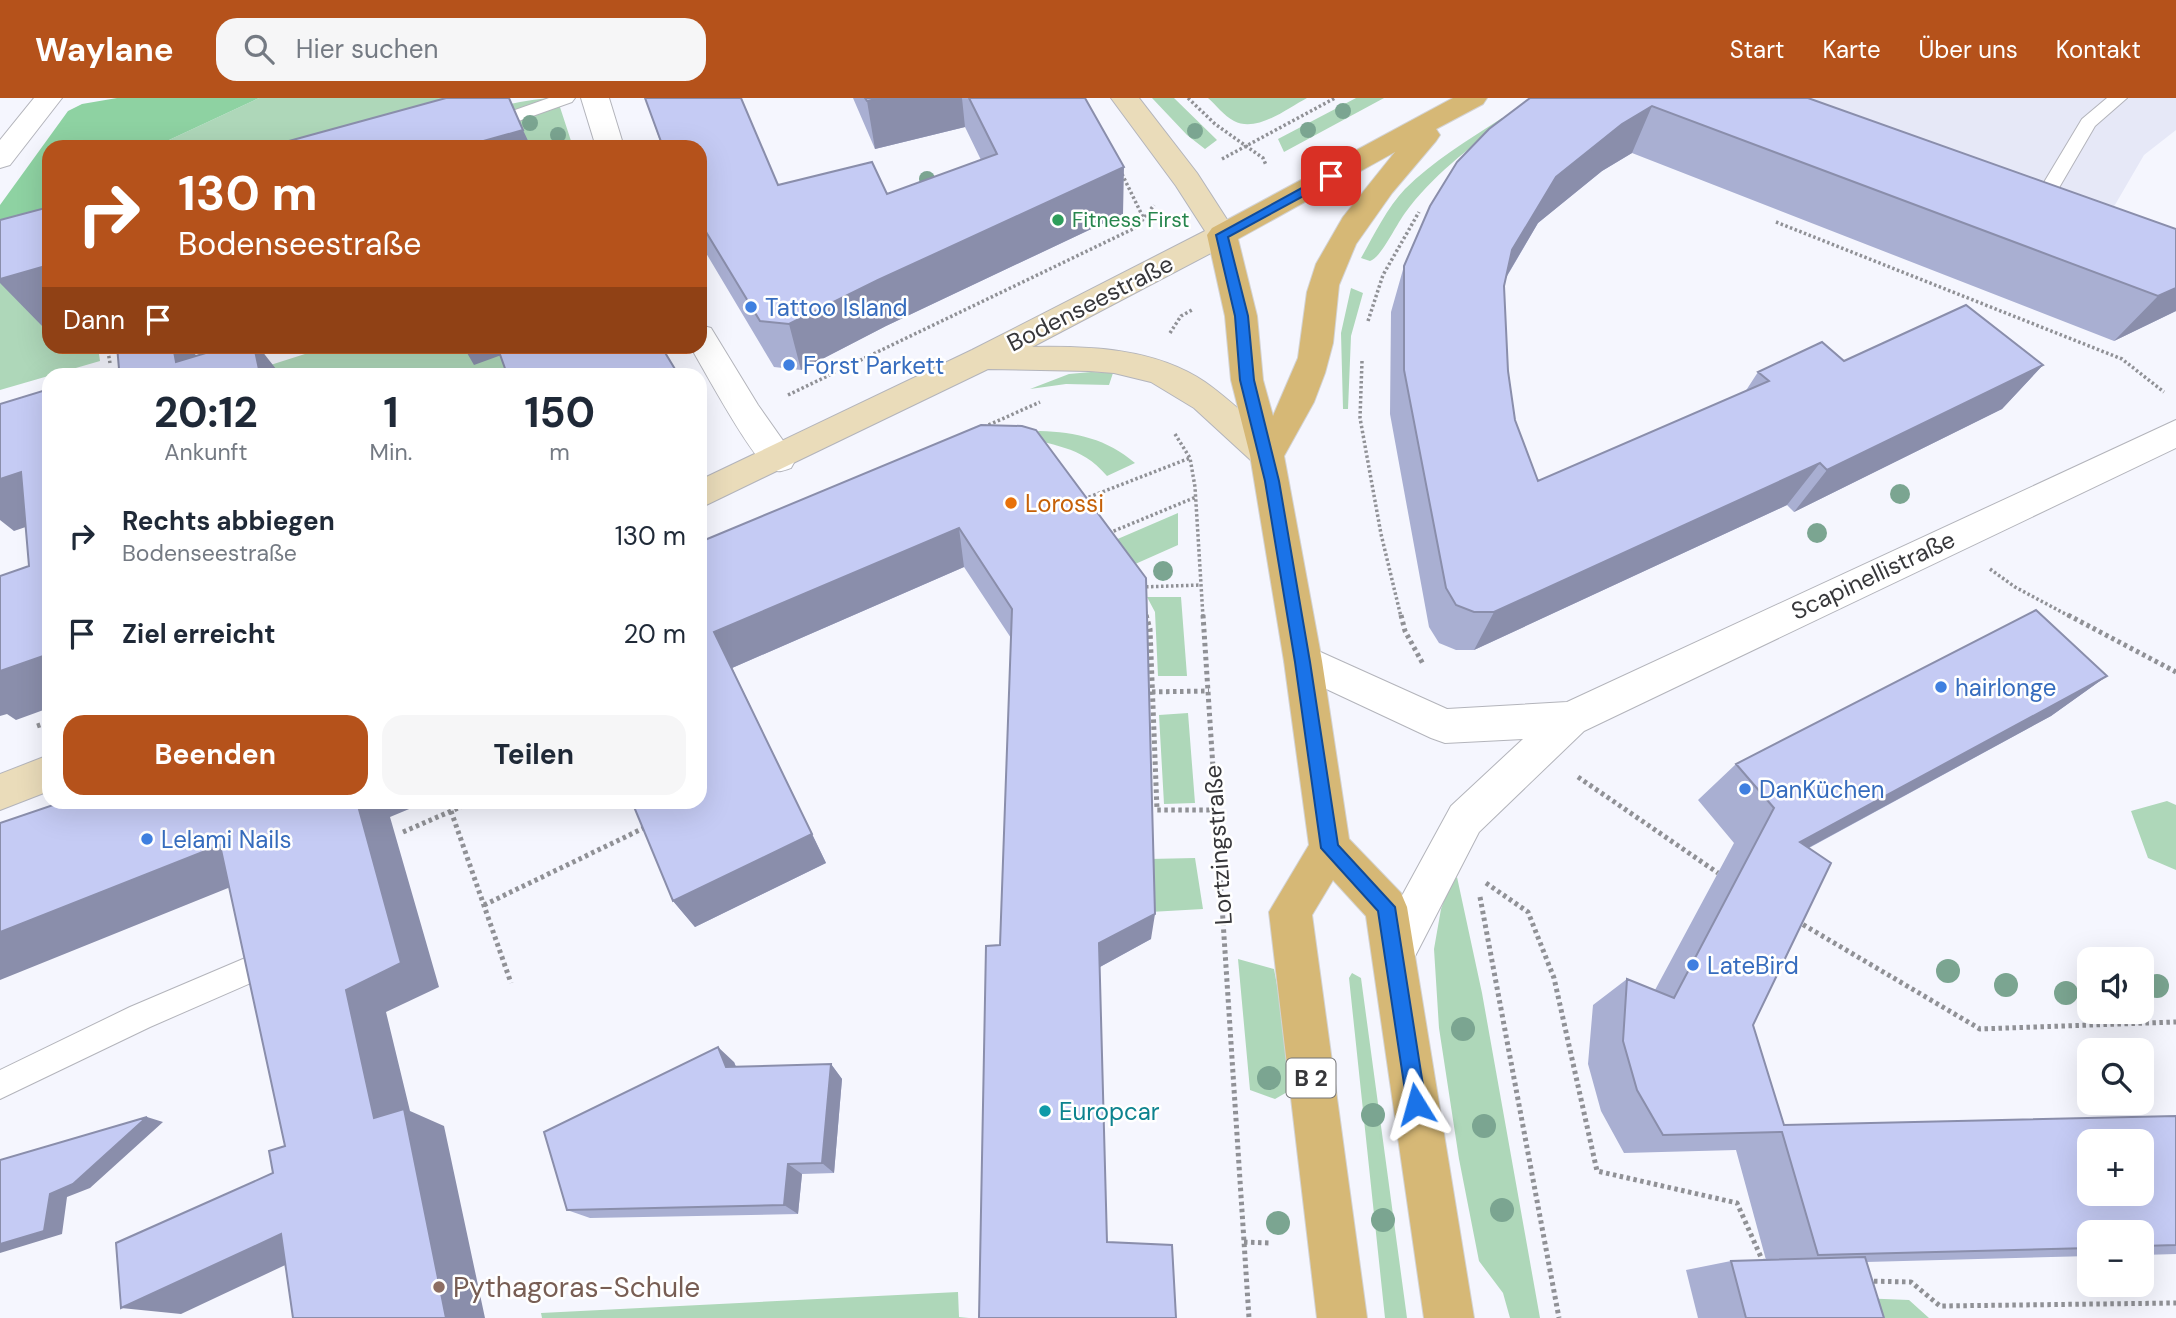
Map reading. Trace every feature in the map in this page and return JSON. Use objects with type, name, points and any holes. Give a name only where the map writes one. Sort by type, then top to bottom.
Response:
[{"type":"main road","points":[[1125,98],[1187,180],[1222,235],[1241,316],[1247,380],[1267,455],[1303,662],[1330,848],[1386,907],[1395,951],[1449,1318]]},
{"type":"main road","name":"Bodenseestraße","points":[[707,492],[983,358],[1222,235],[1473,98]]},
{"type":"main road","points":[[1267,455],[1301,400],[1317,346],[1324,285],[1355,221],[1378,189],[1447,113]]},
{"type":"main road","points":[[983,358],[1110,361],[1149,368],[1186,385],[1267,455]]},
{"type":"main road","points":[[0,792],[42,777]]},
{"type":"main road","name":"B 2","points":[[1330,848],[1290,912],[1342,1318]]},
{"type":"street","points":[[0,159],[48,98]]},
{"type":"street","points":[[595,98],[608,140]]},
{"type":"street","points":[[707,349],[746,414],[779,459]]},
{"type":"street","name":"Scapinellistraße","points":[[1395,951],[1465,820],[1570,719],[2176,433]]},
{"type":"street","name":"Scapinellistraße","points":[[1303,662],[1445,726],[1570,719]]},
{"type":"lane","points":[[475,130],[566,98]]},
{"type":"lane","points":[[2046,194],[2088,123],[2118,98]]},
{"type":"lane","points":[[0,1084],[250,969]]},
{"type":"path","points":[[1188,98],[1215,124],[1246,145],[1335,98]]},
{"type":"path","points":[[746,414],[1137,227],[1143,217],[1120,172]]},
{"type":"path","points":[[1383,275],[1420,210]]},
{"type":"path","points":[[1776,222],[2122,359],[2170,397]]},
{"type":"path","points":[[108,354],[110,363]]},
{"type":"path","points":[[976,431],[1019,408],[1045,400]]},
{"type":"path","name":"Lortzingstraße","points":[[1168,428],[1190,458],[1196,497],[1249,1318]]},
{"type":"path","points":[[1082,500],[1190,458]]},
{"type":"path","points":[[1108,533],[1196,497]]},
{"type":"path","points":[[1949,540],[2015,587],[2176,672]]},
{"type":"path","points":[[1130,587],[1201,585]]},
{"type":"path","points":[[1138,598],[1147,609],[1150,629],[1157,810],[1216,810]]},
{"type":"path","points":[[1145,692],[1209,691]]},
{"type":"path","points":[[1537,749],[1718,873]]},
{"type":"path","points":[[1147,758],[1155,758]]},
{"type":"path","points":[[403,832],[456,809]]},
{"type":"path","points":[[451,811],[512,983]]},
{"type":"path","points":[[484,905],[652,824]]},
{"type":"path","points":[[1476,877],[1528,912],[1554,978],[1597,1171],[1737,1203],[1769,1276]]},
{"type":"path","points":[[1790,918],[1980,1029],[2176,1022]]},
{"type":"path","points":[[1244,1242],[1269,1243]]},
{"type":"path","points":[[1858,1280],[1911,1282],[1940,1306],[2176,1303]]},
{"type":"shaded area","points":[[1728,98],[2176,98],[2176,130],[2144,155],[2112,210]]},
{"type":"green space","points":[[117,98],[259,98],[169,140],[47,140],[68,111],[82,104]]},
{"type":"green space","points":[[259,98],[444,98],[455,114],[557,98],[571,140],[169,140]]},
{"type":"green space","points":[[1152,98],[1174,98],[1217,140],[1205,149],[1187,135]]},
{"type":"green space","points":[[1208,98],[1307,98],[1272,118],[1243,124],[1223,113]]},
{"type":"green space","points":[[1356,98],[1384,98],[1284,152],[1278,139]]},
{"type":"green space","points":[[1502,118],[1505,121],[1427,187],[1405,213],[1384,248],[1374,259],[1370,261],[1361,258],[1387,213],[1405,189],[1439,160]]},
{"type":"green space","points":[[42,147],[42,229],[0,236],[0,205]]},
{"type":"green space","points":[[0,236],[42,323],[42,354],[99,354],[100,361],[76,368],[42,368],[42,378],[0,390]]},
{"type":"green space","points":[[1351,288],[1363,293],[1351,336],[1348,409],[1343,409],[1341,333]]},
{"type":"green space","points":[[305,354],[541,354],[568,368],[261,368]]},
{"type":"green space","points":[[1113,373],[1109,385],[1066,384],[1030,389],[1069,374]]},
{"type":"green space","points":[[1040,431],[1091,438],[1113,448],[1135,463],[1107,476],[1076,452],[1016,434]]},
{"type":"green space","points":[[1178,513],[1178,545],[1124,569],[1106,544]]},
{"type":"green space","points":[[1147,597],[1181,597],[1187,676],[1158,676],[1155,612]]},
{"type":"green space","points":[[1188,713],[1195,803],[1164,804],[1159,715]]},
{"type":"green space","points":[[2167,801],[2176,805],[2176,870],[2148,858],[2131,811]]},
{"type":"green space","points":[[1195,858],[1203,909],[1150,912],[1149,859]]},
{"type":"green space","points":[[1457,877],[1482,993],[1540,1318],[1510,1318],[1503,1293],[1479,1261],[1459,1159],[1439,1028],[1434,949],[1441,909],[1450,885]]},
{"type":"green space","points":[[1238,959],[1274,969],[1296,1087],[1275,1099],[1250,1090]]},
{"type":"green space","points":[[1352,973],[1361,978],[1407,1318],[1385,1318],[1349,978]]},
{"type":"green space","points":[[958,1292],[959,1317],[969,1318],[542,1318],[541,1313]]},
{"type":"green space","points":[[1834,1297],[1909,1300],[1929,1318],[1840,1318]]},
{"type":"building","points":[[446,98],[509,98],[523,130],[487,140],[293,140]]},
{"type":"building","points":[[645,98],[741,98],[778,185],[872,162],[887,194],[997,154],[969,98],[1085,98],[1124,167],[789,324],[760,321],[707,234],[707,140],[660,140]]},
{"type":"building","points":[[1530,98],[1808,98],[2176,229],[2176,288],[2158,296],[1652,106],[1622,124],[1556,177],[1512,250],[1504,286],[1508,371],[1515,420],[1538,481],[1769,381],[1758,372],[1822,342],[1844,361],[1966,305],[2043,365],[1827,470],[1820,463],[1494,612],[1474,612],[1456,605],[1446,588],[1404,370],[1404,266],[1430,206],[1457,162],[1489,129]]},
{"type":"building","points":[[42,209],[42,267],[0,279],[0,220]]},
{"type":"building","points":[[118,354],[174,354],[176,362],[202,354],[256,354],[259,368],[119,368]]},
{"type":"building","points":[[500,354],[666,354],[674,368],[505,368]]},
{"type":"building","points":[[42,391],[42,656],[0,671],[0,576],[29,566],[21,472],[0,479],[0,404]]},
{"type":"building","points":[[981,425],[1022,426],[1036,430],[1146,578],[1155,914],[1099,943],[1107,1242],[1172,1245],[1176,1318],[979,1318],[986,946],[1000,945],[1012,609],[959,528],[714,632],[812,834],[673,901],[635,809],[707,809],[707,539]]},
{"type":"building","points":[[2036,610],[2107,676],[1800,842],[1831,863],[1753,1025],[1784,1125],[2176,1116],[2176,1245],[2154,1246],[2154,1220],[2077,1220],[2077,1248],[1818,1255],[1782,1132],[1663,1135],[1637,1090],[1623,1041],[1627,979],[1674,998],[1774,808],[1736,764]]},
{"type":"building","points":[[42,809],[359,809],[401,963],[346,990],[374,1118],[404,1109],[446,1318],[293,1318],[281,1234],[121,1308],[116,1243],[273,1173],[269,1151],[285,1146],[220,845],[0,932],[0,823]]},
{"type":"building","points":[[718,1047],[726,1067],[831,1064],[822,1163],[788,1164],[784,1205],[567,1210],[544,1132]]},
{"type":"building","points":[[147,1117],[73,1184],[50,1194],[44,1231],[0,1244],[0,1160]]},
{"type":"building","points":[[1865,1257],[1884,1318],[1746,1318],[1731,1261]]},
{"type":"place","name":"Fitness First","points":[[1058,220]]},
{"type":"place","name":"Tattoo Island","points":[[751,307]]},
{"type":"place","name":"Forst Parkett","points":[[789,365]]},
{"type":"place","name":"Lorossi","points":[[1011,503]]},
{"type":"place","name":"hairlonge","points":[[1941,687]]},
{"type":"place","name":"DanKüchen","points":[[1745,789]]},
{"type":"place","name":"Lelami Nails","points":[[147,839]]},
{"type":"place","name":"LateBird","points":[[1693,965]]},
{"type":"place","name":"Europcar","points":[[1045,1111]]},
{"type":"place","name":"Pythagoras-Schule","points":[[439,1287]]},
{"type":"route","points":[[1331,176],[1222,235],[1241,316],[1247,380],[1272,481],[1303,662],[1330,848],[1386,907],[1395,951],[1416,1104]]}]
